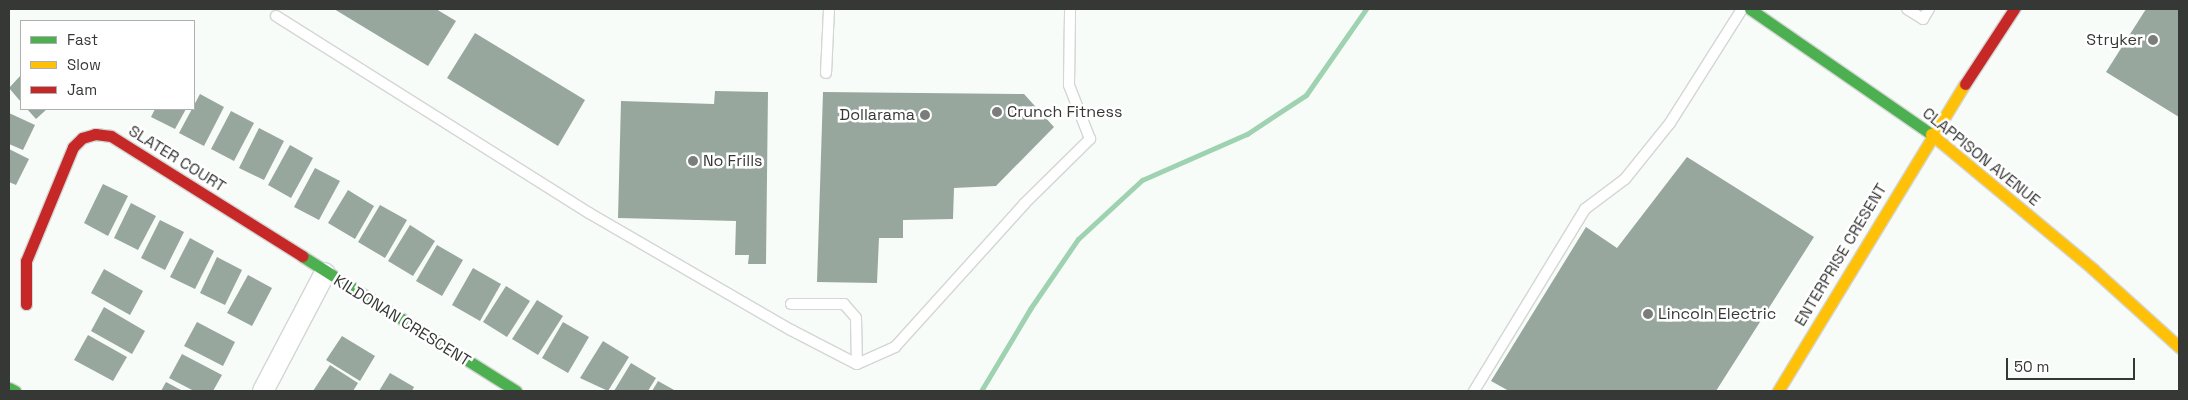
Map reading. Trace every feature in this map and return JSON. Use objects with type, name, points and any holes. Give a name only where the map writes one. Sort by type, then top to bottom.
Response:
[{"type":"street","name":"CLAPPISON AVENUE","points":[[1750,9],[1932,135],[2093,269],[2179,347]]},
{"type":"street","name":"ENTERPRISE CRESENT","points":[[1778,391],[1932,135],[2014,9]]},
{"type":"street","name":"SLATER COURT","points":[[26,304],[26,261],[73,147],[82,138],[95,134],[111,136],[156,162],[325,273]]},
{"type":"street","name":"KILDONAN CRESCENT","points":[[263,391],[325,273],[516,391]]},
{"type":"street","points":[[9,388],[15,391]]},
{"type":"lane","points":[[826,73],[829,9]]},
{"type":"lane","points":[[857,364],[895,347],[1024,204],[1090,139],[1069,85],[1070,9]]},
{"type":"lane","points":[[1474,391],[1585,209],[1626,179],[1659,137],[1742,9]]},
{"type":"lane","points":[[1906,9],[1923,19],[1929,9]]},
{"type":"lane","points":[[276,16],[589,213],[791,330],[857,364]]},
{"type":"lane","points":[[791,304],[844,304],[856,318],[857,364]]},
{"type":"building","points":[[334,9],[436,9],[456,21],[428,66]]},
{"type":"building","name":"Stryker","points":[[2146,9],[2179,9],[2179,117],[2106,72]]},
{"type":"building","points":[[475,33],[585,100],[558,146],[447,78]]},
{"type":"building","points":[[20,76],[20,101],[9,88]]},
{"type":"building","name":"No Frills","points":[[715,91],[768,92],[766,264],[748,264],[749,255],[735,255],[736,221],[618,218],[621,101],[714,104]]},
{"type":"building","points":[[823,92],[1024,94],[1054,127],[996,186],[954,188],[953,219],[903,220],[903,238],[879,238],[877,283],[817,282]]},
{"type":"building","points":[[200,94],[224,107],[204,146],[179,133],[191,110],[195,110],[195,103]]},
{"type":"building","points":[[28,110],[46,110],[36,119]]},
{"type":"building","points":[[154,110],[185,110],[175,129],[151,117]]},
{"type":"building","points":[[231,111],[254,123],[234,161],[211,149]]},
{"type":"building","points":[[9,113],[35,125],[23,150],[9,144]]},
{"type":"building","points":[[259,128],[284,141],[264,180],[239,168]]},
{"type":"building","points":[[290,145],[313,158],[291,198],[268,185]]},
{"type":"building","points":[[9,149],[29,159],[16,185],[9,182]]},
{"type":"building","name":"Lincoln Electric","points":[[1687,157],[1814,237],[1716,391],[1509,391],[1491,381],[1586,227],[1617,248]]},
{"type":"building","points":[[315,168],[340,181],[319,220],[294,207]]},
{"type":"building","points":[[103,184],[128,196],[108,236],[84,223]]},
{"type":"building","points":[[348,190],[374,206],[355,239],[328,223]]},
{"type":"building","points":[[131,203],[156,216],[138,250],[114,238]]},
{"type":"building","points":[[380,205],[407,220],[385,258],[358,242]]},
{"type":"building","points":[[160,220],[184,232],[165,270],[141,258]]},
{"type":"building","points":[[410,225],[435,241],[413,276],[388,261]]},
{"type":"building","points":[[190,238],[214,251],[195,289],[170,277]]},
{"type":"building","points":[[437,245],[463,260],[442,296],[416,281]]},
{"type":"building","points":[[217,257],[242,270],[225,305],[200,293]]},
{"type":"building","points":[[473,268],[501,284],[480,321],[452,305]]},
{"type":"building","points":[[104,269],[143,291],[130,315],[91,293]]},
{"type":"building","points":[[248,275],[272,288],[252,326],[227,313]]},
{"type":"building","points":[[506,286],[530,301],[507,337],[483,322]]},
{"type":"building","points":[[537,300],[563,316],[538,355],[512,339]]},
{"type":"building","points":[[104,307],[145,331],[132,354],[91,331]]},
{"type":"building","points":[[197,322],[235,342],[223,366],[184,346]]},
{"type":"building","points":[[563,322],[589,337],[568,373],[542,358]]},
{"type":"building","points":[[88,335],[127,357],[113,381],[74,360]]},
{"type":"building","points":[[342,336],[375,356],[360,381],[326,360]]},
{"type":"building","points":[[603,341],[629,357],[608,391],[580,378]]},
{"type":"building","points":[[182,354],[222,375],[213,391],[194,391],[169,378]]},
{"type":"building","points":[[631,363],[656,378],[648,391],[614,391]]},
{"type":"building","points":[[330,365],[358,383],[353,391],[313,391]]},
{"type":"building","points":[[390,373],[414,387],[412,391],[379,391]]},
{"type":"building","points":[[658,381],[676,391],[652,391]]},
{"type":"building","points":[[166,382],[183,391],[161,391]]},
{"type":"waterway","points":[[981,391],[1030,309],[1078,239],[1142,180],[1247,134],[1306,95],[1366,9]]},
{"type":"traffic: fast","points":[[1750,9],[1931,134]]},
{"type":"traffic: fast","points":[[302,256],[516,391]]},
{"type":"traffic: fast","points":[[9,388],[15,391]]},
{"type":"traffic: slow","points":[[1778,391],[1965,84]]},
{"type":"traffic: slow","points":[[1931,134],[2093,269],[2179,347]]},
{"type":"traffic: jam","points":[[1965,84],[2014,9]]},
{"type":"traffic: jam","points":[[26,304],[26,261],[73,147],[82,138],[95,134],[111,136],[302,256]]},
{"type":"place","name":"Stryker","points":[[2153,40]]},
{"type":"place","name":"Crunch Fitness","points":[[997,112]]},
{"type":"place","name":"Dollarama","points":[[925,115]]},
{"type":"place","name":"No Frills","points":[[693,161]]},
{"type":"place","name":"Lincoln Electric","points":[[1648,314]]}]
